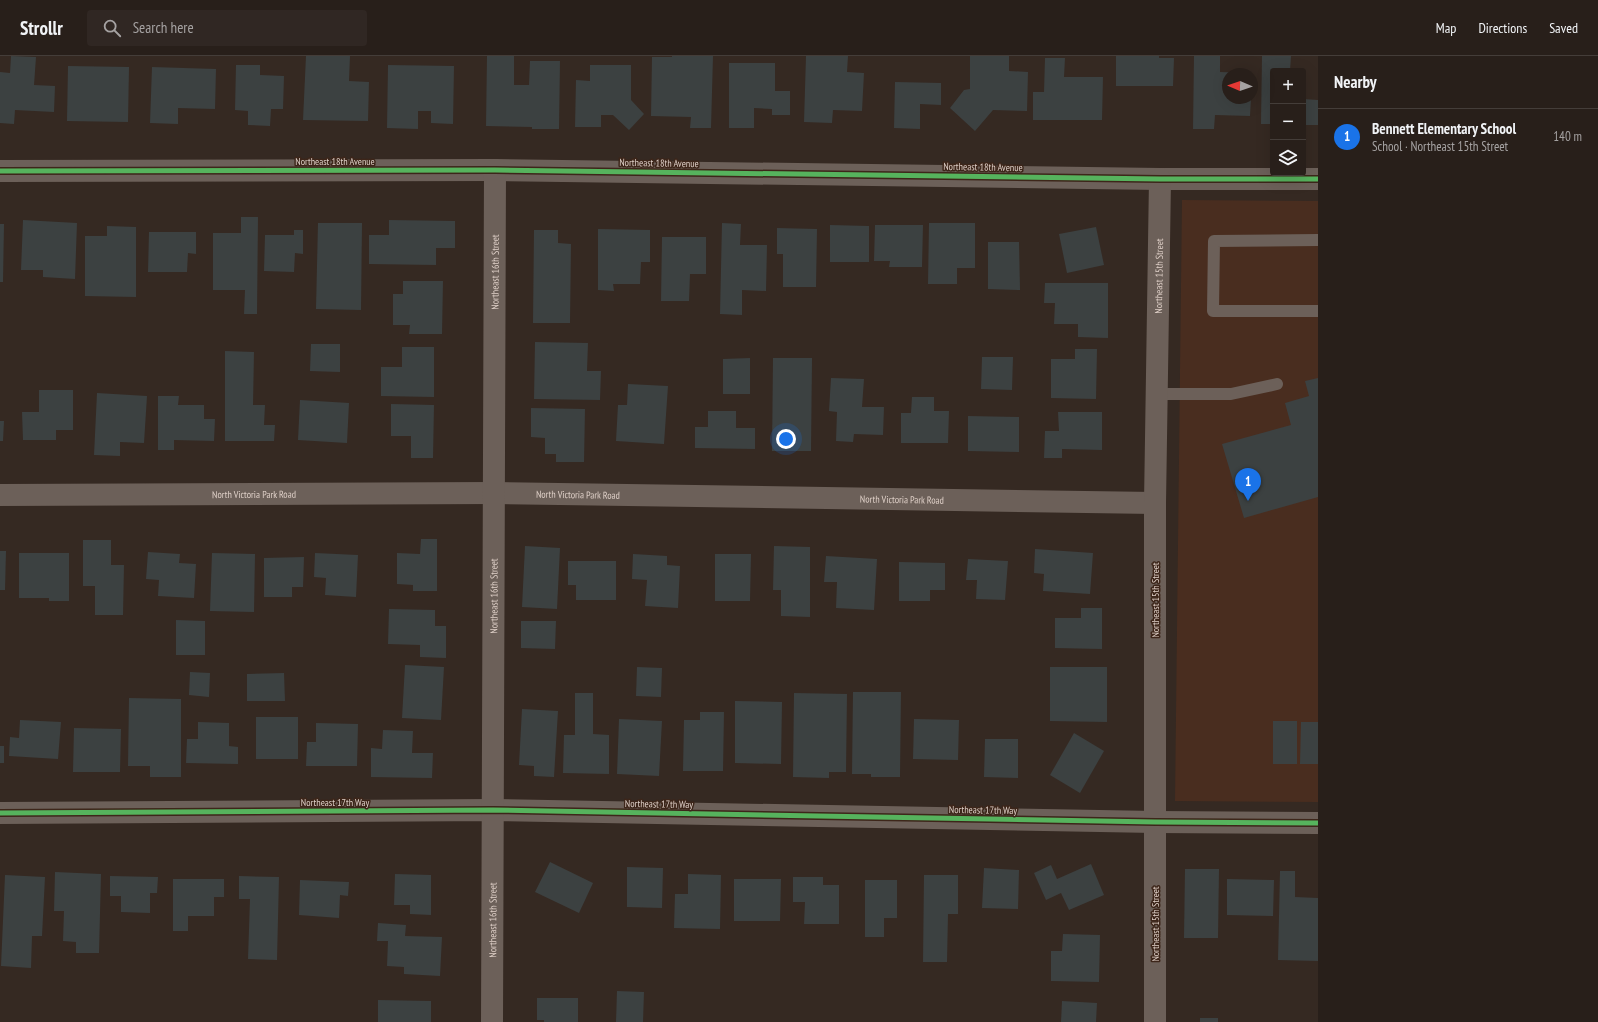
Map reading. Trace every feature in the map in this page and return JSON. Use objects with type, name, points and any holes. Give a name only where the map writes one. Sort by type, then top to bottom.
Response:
[{"type":"street","name":"Northeast 18th Avenue","points":[[0,171],[495,170],[1160,179],[1318,179]]},
{"type":"street","name":"Northeast 16th Street","points":[[492,1022],[495,170]]},
{"type":"street","name":"Northeast 15th Street","points":[[1155,1022],[1155,502],[1160,179]]},
{"type":"street","name":"North Victoria Park Road","points":[[0,495],[494,493],[1155,502]]},
{"type":"street","name":"Northeast 17th Way","points":[[0,813],[493,810],[1155,822],[1318,823]]},
{"type":"lane","points":[[1318,240],[1214,241],[1213,311],[1318,311]]},
{"type":"lane","points":[[1156,394],[1231,394],[1277,384]]},
{"type":"shaded area","points":[[1182,200],[1318,201],[1318,802],[1175,801]]},
{"type":"building","points":[[11,56],[36,57],[34,85],[55,86],[54,112],[15,110],[14,124],[0,123],[0,72],[10,73]]},
{"type":"building","points":[[306,56],[350,56],[349,81],[369,82],[368,121],[303,120]]},
{"type":"building","points":[[487,56],[514,56],[514,85],[529,85],[530,61],[560,61],[559,129],[486,126]]},
{"type":"building","points":[[713,56],[711,128],[690,128],[691,117],[651,116],[652,57]]},
{"type":"building","points":[[806,56],[848,56],[847,72],[864,73],[862,111],[833,110],[832,123],[804,122]]},
{"type":"building","points":[[970,56],[1009,56],[1009,71],[1028,72],[1027,111],[993,110],[975,131],[950,108],[964,90],[970,89]]},
{"type":"building","points":[[1116,56],[1159,56],[1159,58],[1174,58],[1173,86],[1116,86]]},
{"type":"building","points":[[1194,56],[1220,56],[1220,72],[1222,72],[1222,104],[1251,104],[1250,116],[1215,115],[1214,129],[1193,129]]},
{"type":"building","points":[[1262,56],[1291,56],[1290,68],[1270,68],[1270,124],[1261,124]]},
{"type":"building","points":[[1045,58],[1065,58],[1064,77],[1103,77],[1102,120],[1033,120],[1033,92],[1044,92]]},
{"type":"building","points":[[729,63],[775,63],[775,91],[790,91],[790,115],[772,115],[772,109],[754,108],[754,128],[729,128]]},
{"type":"building","points":[[236,65],[260,65],[260,75],[284,76],[283,109],[271,109],[270,126],[248,125],[248,111],[235,110]]},
{"type":"building","points":[[388,65],[454,66],[453,124],[431,123],[431,111],[418,111],[418,129],[387,128]]},
{"type":"building","points":[[590,65],[631,65],[631,100],[644,114],[629,130],[613,115],[601,115],[601,127],[575,127],[576,80],[590,81]]},
{"type":"building","points":[[68,66],[129,67],[128,122],[67,121]]},
{"type":"building","points":[[152,67],[216,69],[215,109],[178,108],[178,124],[150,123]]},
{"type":"building","points":[[895,82],[941,83],[941,105],[920,104],[920,129],[894,128]]},
{"type":"building","points":[[1306,99],[1318,100],[1318,125],[1306,125]]},
{"type":"building","points":[[241,217],[258,217],[257,314],[244,314],[245,290],[213,290],[213,233],[241,233]]},
{"type":"building","points":[[23,220],[77,223],[75,279],[43,277],[43,270],[21,270]]},
{"type":"building","points":[[389,220],[455,221],[455,248],[436,248],[436,265],[369,264],[369,235],[389,235]]},
{"type":"building","points":[[318,223],[362,223],[361,310],[316,309]]},
{"type":"building","points":[[722,223],[741,224],[740,245],[767,245],[766,291],[742,290],[742,315],[720,314]]},
{"type":"building","points":[[929,223],[975,223],[975,268],[957,268],[957,284],[928,284]]},
{"type":"building","points":[[0,224],[4,224],[3,282],[0,282]]},
{"type":"building","points":[[830,225],[869,226],[869,262],[830,262]]},
{"type":"building","points":[[875,225],[923,225],[922,267],[889,267],[890,261],[874,261]]},
{"type":"building","points":[[107,226],[136,227],[136,297],[85,296],[85,236],[107,236]]},
{"type":"building","points":[[1096,227],[1104,265],[1067,273],[1059,234]]},
{"type":"building","points":[[777,228],[817,229],[816,287],[783,287],[783,254],[777,254]]},
{"type":"building","points":[[598,229],[650,230],[650,262],[641,262],[640,284],[613,284],[614,291],[598,290]]},
{"type":"building","points":[[294,230],[303,230],[303,254],[295,253],[294,272],[264,271],[265,235],[294,235]]},
{"type":"building","points":[[534,230],[558,230],[558,243],[571,244],[570,323],[533,323]]},
{"type":"building","points":[[149,232],[196,232],[196,254],[188,253],[187,272],[148,272]]},
{"type":"building","points":[[662,237],[706,237],[706,274],[690,274],[689,301],[661,301]]},
{"type":"building","points":[[988,242],[1019,242],[1020,290],[988,289]]},
{"type":"building","points":[[403,281],[443,281],[442,334],[409,334],[410,325],[393,325],[393,294],[403,294]]},
{"type":"building","points":[[1045,283],[1108,283],[1108,338],[1078,337],[1078,324],[1054,324],[1055,303],[1044,303]]},
{"type":"building","points":[[535,342],[588,343],[587,371],[601,371],[600,400],[534,399]]},
{"type":"building","points":[[311,344],[340,344],[340,372],[310,371]]},
{"type":"building","points":[[402,347],[434,347],[434,397],[381,396],[381,367],[402,367]]},
{"type":"building","points":[[1075,349],[1097,349],[1096,399],[1051,398],[1051,359],[1075,359]]},
{"type":"building","points":[[225,351],[254,352],[253,405],[265,405],[264,425],[275,425],[274,441],[225,441]]},
{"type":"building","points":[[982,357],[1013,357],[1012,390],[981,389]]},
{"type":"building","points":[[750,358],[750,394],[723,394],[723,359]]},
{"type":"building","points":[[773,358],[812,358],[811,451],[772,451]]},
{"type":"building","points":[[831,378],[864,379],[862,407],[884,407],[883,435],[854,434],[853,442],[836,441],[837,412],[829,411]]},
{"type":"building","points":[[1318,378],[1318,497],[1244,518],[1222,444],[1291,425],[1285,403],[1309,396],[1305,381]]},
{"type":"building","points":[[628,384],[668,386],[664,444],[616,441],[618,405],[627,405]]},
{"type":"building","points":[[39,390],[73,390],[73,430],[56,430],[56,440],[23,440],[22,412],[39,412]]},
{"type":"building","points":[[97,393],[147,396],[144,443],[120,442],[120,456],[94,455]]},
{"type":"building","points":[[158,396],[179,396],[178,405],[204,405],[204,419],[215,419],[214,441],[174,440],[174,450],[158,450]]},
{"type":"building","points":[[912,397],[934,397],[934,411],[949,411],[948,443],[901,443],[901,413],[911,413]]},
{"type":"building","points":[[300,400],[349,403],[347,443],[298,440]]},
{"type":"building","points":[[391,404],[434,405],[433,458],[411,458],[411,436],[391,436]]},
{"type":"building","points":[[531,408],[585,409],[584,462],[556,462],[556,454],[545,454],[545,438],[531,437]]},
{"type":"building","points":[[708,411],[736,411],[736,428],[755,428],[755,449],[695,448],[695,427],[708,427]]},
{"type":"building","points":[[1058,412],[1102,412],[1102,450],[1062,449],[1062,458],[1044,458],[1045,431],[1059,431]]},
{"type":"building","points":[[968,416],[1019,417],[1019,452],[968,451]]},
{"type":"building","points":[[0,421],[4,421],[3,441],[0,441]]},
{"type":"building","points":[[421,539],[437,539],[437,591],[413,591],[413,585],[397,584],[397,553],[420,554]]},
{"type":"building","points":[[83,540],[111,540],[111,565],[124,565],[123,615],[95,615],[95,586],[83,586]]},
{"type":"building","points":[[525,546],[560,548],[557,609],[522,607]]},
{"type":"building","points":[[774,546],[810,547],[810,617],[781,616],[781,590],[773,590]]},
{"type":"building","points":[[1035,549],[1093,553],[1090,594],[1043,591],[1044,574],[1034,573]]},
{"type":"building","points":[[0,551],[6,551],[5,590],[0,590]]},
{"type":"building","points":[[148,552],[180,554],[179,563],[196,564],[194,598],[158,596],[159,580],[146,579]]},
{"type":"building","points":[[19,553],[69,553],[69,601],[49,601],[49,598],[19,598]]},
{"type":"building","points":[[212,553],[255,554],[254,612],[210,611]]},
{"type":"building","points":[[315,553],[358,555],[356,597],[325,595],[326,578],[314,577]]},
{"type":"building","points":[[633,554],[667,556],[667,565],[680,566],[678,608],[645,606],[647,580],[632,579]]},
{"type":"building","points":[[715,554],[751,554],[750,601],[715,601]]},
{"type":"building","points":[[826,556],[877,559],[874,610],[836,608],[837,582],[824,582]]},
{"type":"building","points":[[304,557],[303,587],[292,587],[292,597],[264,597],[264,558]]},
{"type":"building","points":[[968,559],[1008,561],[1005,600],[976,599],[977,580],[966,580]]},
{"type":"building","points":[[568,561],[616,561],[616,600],[576,600],[576,585],[568,585]]},
{"type":"building","points":[[899,562],[945,563],[945,590],[930,590],[930,601],[899,601]]},
{"type":"building","points":[[1081,608],[1102,608],[1102,649],[1055,648],[1055,618],[1081,618]]},
{"type":"building","points":[[389,609],[435,610],[435,626],[446,626],[446,658],[420,657],[420,645],[388,644]]},
{"type":"building","points":[[176,620],[205,621],[205,655],[176,655]]},
{"type":"building","points":[[521,621],[556,621],[555,649],[521,648]]},
{"type":"building","points":[[405,665],[444,667],[441,720],[402,718]]},
{"type":"building","points":[[637,667],[662,668],[661,697],[636,696]]},
{"type":"building","points":[[1050,667],[1107,667],[1107,722],[1050,721]]},
{"type":"building","points":[[190,672],[210,673],[209,697],[189,695]]},
{"type":"building","points":[[284,673],[285,701],[247,701],[247,674]]},
{"type":"building","points":[[853,692],[901,692],[900,777],[871,777],[871,774],[852,774]]},
{"type":"building","points":[[575,693],[593,693],[593,734],[609,735],[609,774],[563,773],[564,735],[575,735]]},
{"type":"building","points":[[794,693],[847,694],[846,772],[829,772],[829,778],[793,777]]},
{"type":"building","points":[[129,698],[181,699],[181,777],[150,777],[150,766],[128,766]]},
{"type":"building","points":[[735,701],[782,702],[781,764],[735,763]]},
{"type":"building","points":[[522,709],[558,711],[554,777],[534,776],[534,766],[519,765]]},
{"type":"building","points":[[700,712],[724,712],[723,771],[683,771],[684,720],[700,720]]},
{"type":"building","points":[[256,717],[298,717],[298,759],[256,759]]},
{"type":"building","points":[[619,719],[662,721],[659,776],[617,774]]},
{"type":"building","points":[[914,719],[959,720],[958,760],[913,759]]},
{"type":"building","points":[[20,720],[61,722],[58,759],[9,756],[10,737],[19,738]]},
{"type":"building","points":[[1273,721],[1297,721],[1297,764],[1273,764]]},
{"type":"building","points":[[198,722],[229,723],[229,746],[238,747],[238,764],[186,763],[187,739],[198,739]]},
{"type":"building","points":[[1301,722],[1318,722],[1318,764],[1300,764]]},
{"type":"building","points":[[316,723],[358,724],[357,766],[306,766],[307,742],[316,742]]},
{"type":"building","points":[[74,728],[121,729],[120,772],[73,772]]},
{"type":"building","points":[[383,730],[413,731],[412,753],[433,753],[432,778],[371,777],[371,748],[382,749]]},
{"type":"building","points":[[1074,733],[1104,751],[1080,793],[1050,775]]},
{"type":"building","points":[[985,739],[1018,739],[1018,778],[984,777]]},
{"type":"building","points":[[0,746],[4,746],[4,763],[0,763]]},
{"type":"building","points":[[550,862],[593,883],[579,913],[535,892]]},
{"type":"building","points":[[1091,864],[1104,895],[1069,910],[1061,893],[1046,900],[1034,873],[1051,865],[1057,879]]},
{"type":"building","points":[[627,867],[663,868],[662,908],[627,907]]},
{"type":"building","points":[[984,868],[1019,870],[1018,909],[982,908]]},
{"type":"building","points":[[1185,869],[1219,869],[1218,938],[1184,938]]},
{"type":"building","points":[[1280,871],[1295,871],[1295,897],[1318,898],[1318,961],[1278,960]]},
{"type":"building","points":[[55,872],[101,874],[99,953],[76,953],[76,942],[63,941],[64,911],[54,911]]},
{"type":"building","points":[[395,874],[431,875],[431,915],[410,914],[410,905],[394,905]]},
{"type":"building","points":[[688,874],[721,875],[720,929],[674,928],[675,894],[688,894]]},
{"type":"building","points":[[5,875],[45,877],[42,936],[32,936],[31,968],[1,966]]},
{"type":"building","points":[[924,875],[958,875],[958,914],[948,914],[947,962],[923,962]]},
{"type":"building","points":[[110,876],[158,877],[157,893],[150,893],[150,913],[121,912],[121,896],[110,896]]},
{"type":"building","points":[[239,876],[279,877],[277,960],[248,959],[250,899],[239,899]]},
{"type":"building","points":[[793,877],[823,877],[823,885],[839,885],[839,924],[804,924],[805,902],[793,902]]},
{"type":"building","points":[[173,879],[224,879],[224,897],[214,897],[214,916],[188,916],[188,931],[173,931]]},
{"type":"building","points":[[734,879],[781,879],[780,921],[734,921]]},
{"type":"building","points":[[1227,879],[1274,880],[1273,916],[1227,915]]},
{"type":"building","points":[[300,880],[349,882],[348,896],[340,895],[339,918],[299,915]]},
{"type":"building","points":[[865,880],[897,880],[897,918],[884,918],[884,937],[865,937]]},
{"type":"building","points":[[378,923],[406,925],[405,936],[442,937],[440,976],[404,974],[404,967],[387,966],[388,941],[377,941]]},
{"type":"building","points":[[1063,934],[1100,935],[1099,982],[1051,981],[1051,951],[1062,951]]},
{"type":"building","points":[[617,991],[644,992],[643,1022],[616,1022]]},
{"type":"building","points":[[537,998],[578,998],[578,1022],[544,1022],[544,1020],[537,1020]]},
{"type":"building","points":[[378,1000],[431,1001],[431,1022],[378,1022]]},
{"type":"building","points":[[1062,1001],[1097,1003],[1096,1022],[1061,1022]]},
{"type":"building","points":[[1200,1018],[1218,1018],[1218,1022],[1200,1022]]},
{"type":"cycle path","points":[[0,171],[495,170],[1160,179],[1318,179]]},
{"type":"cycle path","points":[[0,813],[493,810],[1155,822],[1318,823]]},
{"type":"place","name":"Bennett Elementary School","points":[[1248,501]]}]
